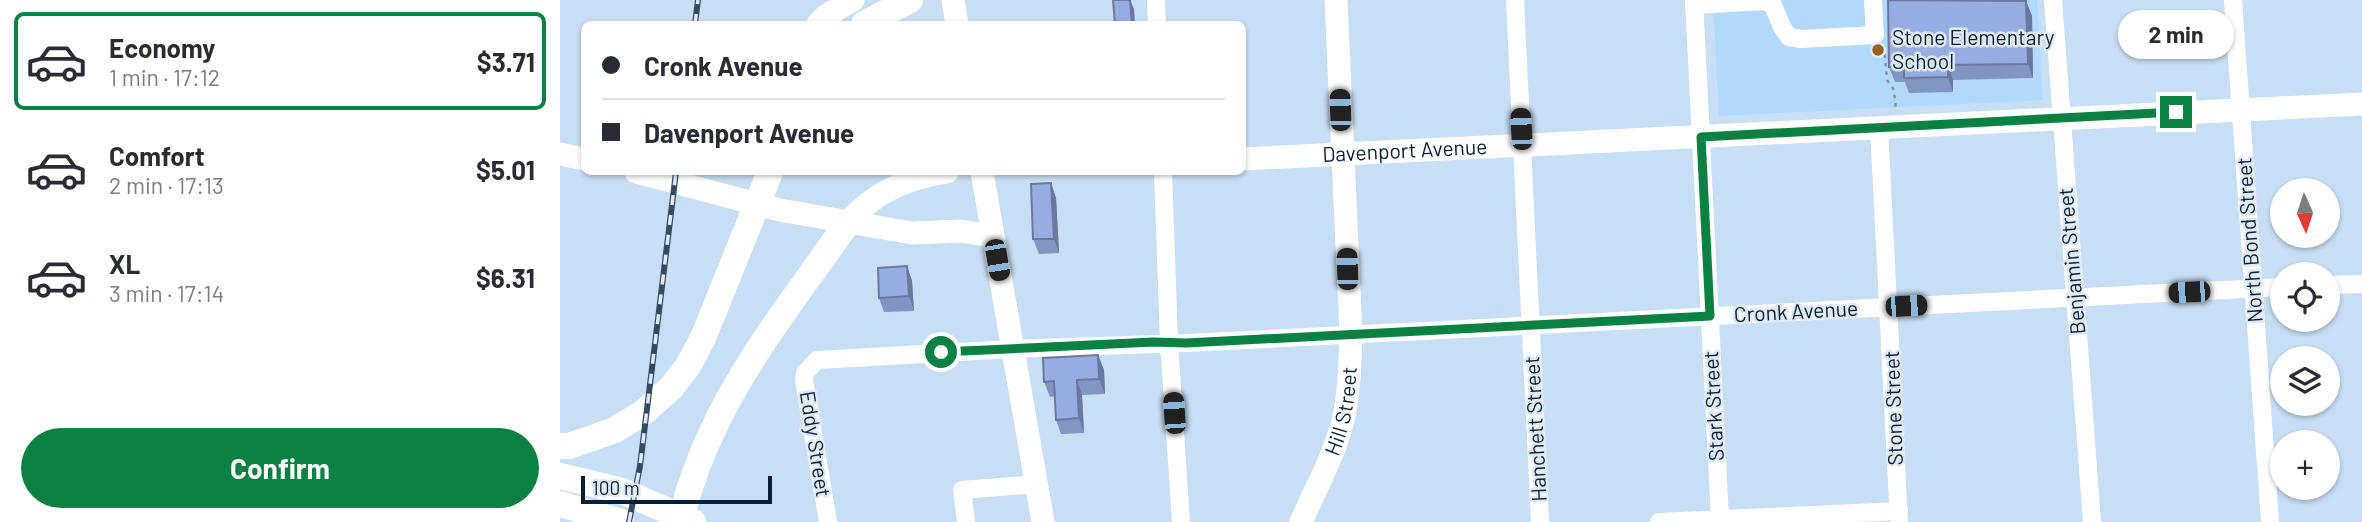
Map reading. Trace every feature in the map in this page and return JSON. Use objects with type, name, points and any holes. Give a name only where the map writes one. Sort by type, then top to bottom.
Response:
[{"type":"highway","points":[[870,21],[911,0]]},
{"type":"highway","points":[[560,446],[569,446],[615,430],[644,412],[671,388],[688,366],[703,338],[768,176]]},
{"type":"highway","points":[[680,522],[690,486],[712,431],[744,371],[848,222]]},
{"type":"highway","points":[[560,475],[622,491],[693,522]]},
{"type":"highway","points":[[560,504],[621,522]]},
{"type":"main road","points":[[821,21],[853,0]]},
{"type":"main road","points":[[953,0],[956,21]]},
{"type":"main road","name":"Hill Street","points":[[1301,522],[1345,412],[1351,335],[1336,0]]},
{"type":"main road","name":"Davenport Avenue","points":[[1246,159],[2362,104]]},
{"type":"main road","points":[[560,154],[581,158]]},
{"type":"main road","points":[[647,175],[780,211],[912,233],[961,231],[992,236]]},
{"type":"main road","points":[[848,222],[864,204],[902,183],[928,175]]},
{"type":"main road","points":[[982,175],[1044,522]]},
{"type":"street","points":[[1156,0],[1157,21]]},
{"type":"street","name":"Hanchett Street","points":[[1515,0],[1540,522]]},
{"type":"street","points":[[1694,2],[1765,1],[1773,5],[1789,37],[1801,39],[1875,35],[1873,0]]},
{"type":"street","name":"Benjamin Street","points":[[2053,0],[2092,522]]},
{"type":"street","name":"North Bond Street","points":[[2233,0],[2270,522]]},
{"type":"street","name":"Stark Street","points":[[1694,2],[1720,519]]},
{"type":"street","name":"Stone Street","points":[[1879,127],[1899,517]]},
{"type":"street","points":[[1163,175],[1169,342],[1181,522]]},
{"type":"street","points":[[2340,285],[2362,284]]},
{"type":"street","name":"Cronk Avenue","points":[[808,367],[817,360],[831,358],[1351,335],[2270,288]]},
{"type":"street","name":"Eddy Street","points":[[808,367],[804,380],[828,522]]},
{"type":"street","points":[[966,522],[962,490],[1038,484]]},
{"type":"street","points":[[1659,522],[1899,517]]},
{"type":"path","points":[[1884,44],[1886,80],[1894,90],[1896,110]]},
{"type":"shaded area","name":"Stone Elementary School","points":[[1713,0],[2037,0],[2043,100],[1719,116]]},
{"type":"building","points":[[1113,0],[1130,0],[1132,21],[1115,21]]},
{"type":"building","points":[[1888,0],[2026,1],[2028,64],[1948,65],[1948,77],[1904,78],[1904,67],[1889,67]]},
{"type":"building","points":[[1051,183],[1054,239],[1033,239],[1031,184]]},
{"type":"building","points":[[907,266],[909,296],[879,298],[878,268]]},
{"type":"building","points":[[1098,355],[1099,379],[1077,380],[1079,418],[1056,420],[1054,381],[1044,382],[1043,358]]},
{"type":"railway","points":[[695,21],[698,0]]},
{"type":"railway","points":[[629,522],[640,466],[676,175]]},
{"type":"place","name":"Stone Elementary School","points":[[1878,50]]},
{"type":"route","points":[[941,352],[1154,342],[1186,343],[1710,316],[1701,137],[2176,112]]}]
